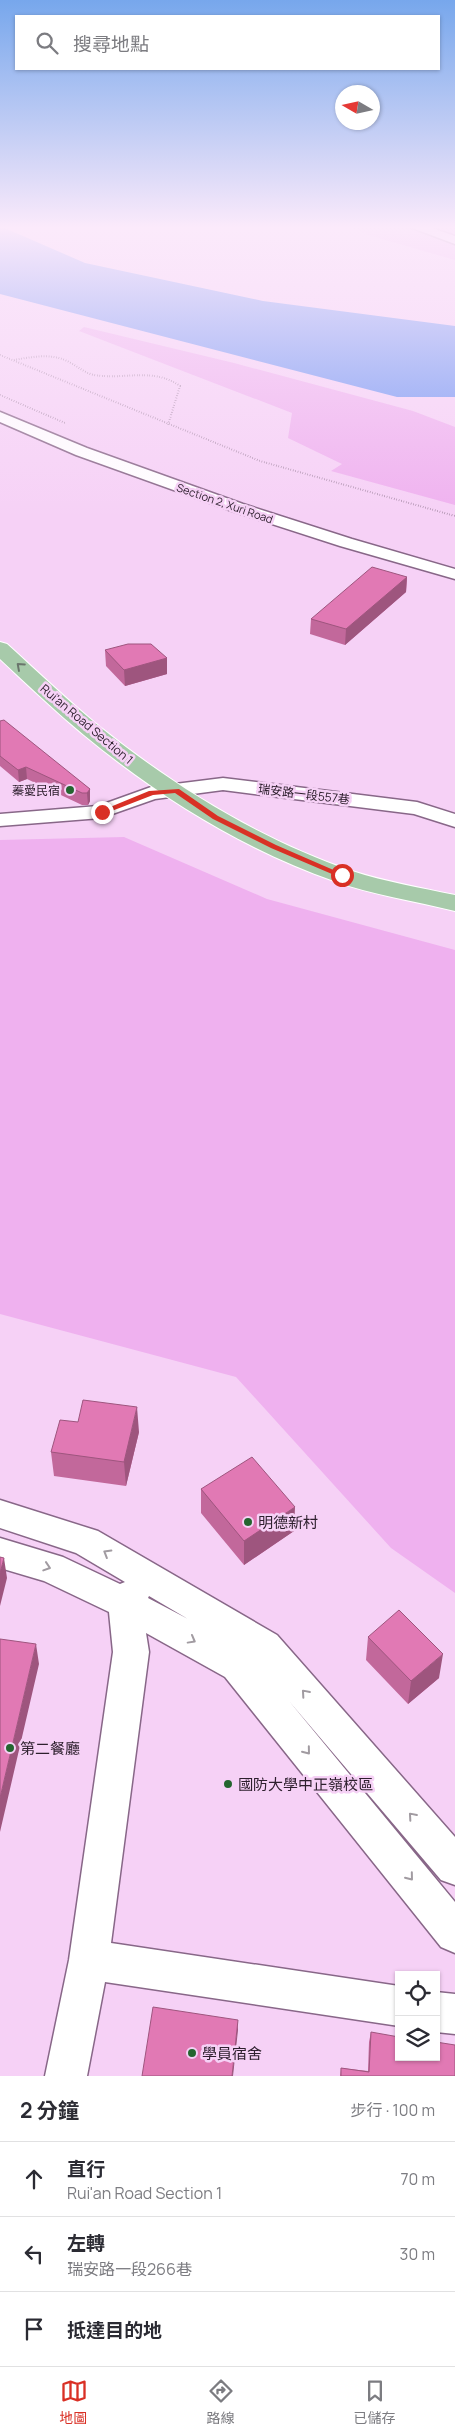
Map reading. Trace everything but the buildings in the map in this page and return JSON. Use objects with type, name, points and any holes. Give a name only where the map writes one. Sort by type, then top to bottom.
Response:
[{"type":"main road","name":"Rui'an Road Section 1","points":[[0,648],[91,731],[143,770],[216,818],[274,847],[342,875],[455,902]]},
{"type":"main road","name":"Rui'an Road Section 1","points":[[0,671],[102,760],[152,793],[255,854],[299,874],[361,895],[455,919]]},
{"type":"street","name":"Section 2, Xuri Road","points":[[0,416],[53,441],[216,500],[355,546],[455,574]]},
{"type":"street","name":"瑞安路一段557巷","points":[[0,820],[102,812],[152,793],[223,784],[417,808],[455,821]]},
{"type":"street","points":[[0,1514],[86,1541],[137,1590],[237,1665],[455,1933]]},
{"type":"street","points":[[0,1553],[137,1590],[265,1648],[455,1866]]},
{"type":"street","points":[[66,2076],[89,1960],[131,1652],[137,1590]]},
{"type":"street","points":[[89,1960],[395,2005]]},
{"type":"street","points":[[440,2012],[455,2014]]},
{"type":"path","points":[[0,355],[260,461],[455,516]]},
{"type":"path","points":[[14,360],[34,357],[58,358],[71,362],[81,371],[97,375],[148,374],[172,378],[180,386],[168,425]]},
{"type":"shaded area","points":[[84,327],[234,363],[413,411],[455,427],[455,505],[331,471],[342,464],[288,438],[292,413],[79,331]]},
{"type":"shaded area","points":[[124,837],[267,899],[455,950],[455,1593],[391,1548],[236,1377],[0,1314],[0,840]]},
{"type":"water","points":[[111,323],[431,323],[455,326],[455,397],[397,397]]},
{"type":"place","name":"蓁愛民宿","points":[[70,790]]},
{"type":"place","name":"明德新村","points":[[248,1522]]},
{"type":"place","name":"第二餐廳","points":[[10,1748]]},
{"type":"place","name":"國防大學中正嶺校區","points":[[228,1784]]},
{"type":"place","name":"學員宿舍","points":[[192,2053]]},
{"type":"route","points":[[102,812],[152,793],[176,791],[216,818],[274,847],[342,875]]}]
